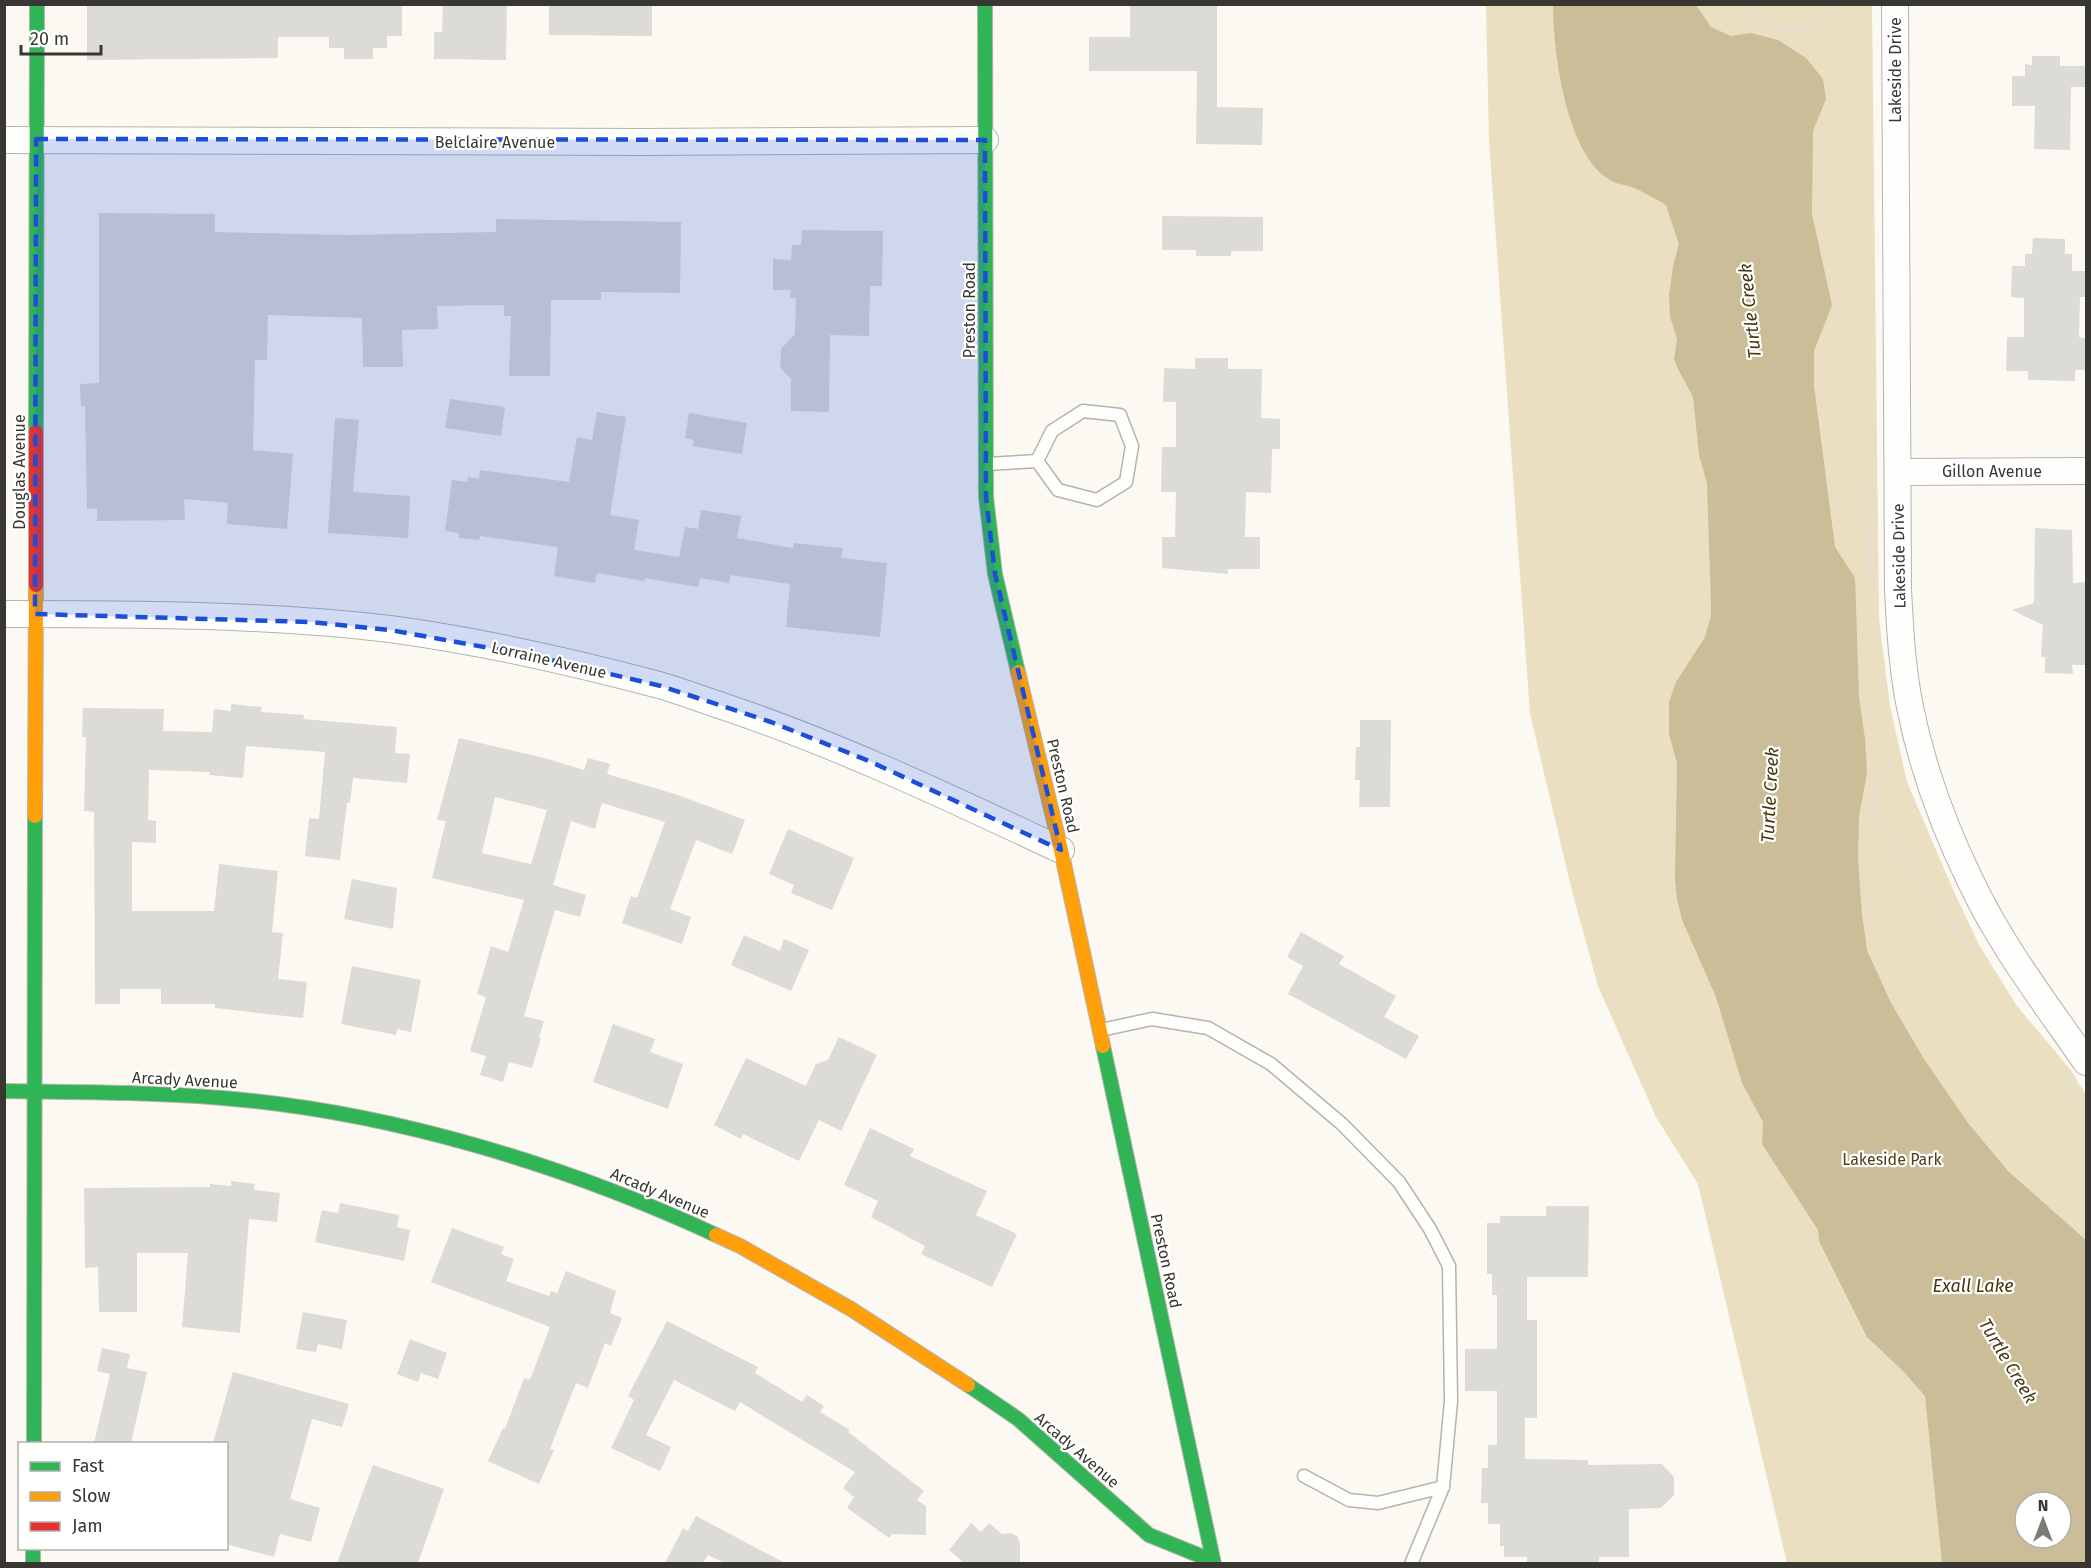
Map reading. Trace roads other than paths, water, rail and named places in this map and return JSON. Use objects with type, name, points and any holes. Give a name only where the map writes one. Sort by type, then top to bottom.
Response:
[{"type":"street","name":"Douglas Avenue","points":[[34,1442],[37,4]]},
{"type":"street","name":"Preston Road","points":[[985,4],[986,497],[995,574],[1061,850],[1213,1562]]},
{"type":"street","name":"Lakeside Drive","points":[[1895,4],[1901,645],[1910,707],[1926,767],[1944,821],[1971,884],[2010,951],[2086,1062]]},
{"type":"street","name":"Belclaire Avenue","points":[[4,140],[632,142],[985,140]]},
{"type":"street","name":"Gillon Avenue","points":[[1898,472],[2086,471]]},
{"type":"street","name":"Lorraine Avenue","points":[[4,614],[209,616],[310,622],[390,630],[462,641],[534,656],[661,686],[771,722],[869,761],[1061,850]]},
{"type":"street","name":"Arcady Avenue","points":[[4,1091],[224,1098],[293,1106],[443,1137],[565,1173],[664,1211],[750,1252],[851,1308],[937,1363],[1018,1419],[1149,1535],[1213,1562]]},
{"type":"lane","points":[[1083,411],[1120,416],[1132,446],[1126,482],[1097,500],[1058,490],[1037,461],[1052,430],[1083,411]]},
{"type":"lane","points":[[986,464],[1037,461]]},
{"type":"lane","points":[[1100,1030],[1152,1019],[1208,1028],[1271,1064],[1342,1124],[1399,1182],[1430,1229],[1449,1266],[1451,1401],[1443,1487],[1411,1563]]},
{"type":"lane","points":[[1304,1476],[1349,1500],[1378,1503],[1443,1487]]},
{"type":"water","name":"Exall Lake","points":[[1553,5],[1696,5],[1711,27],[1731,36],[1751,33],[1778,40],[1806,58],[1823,79],[1826,99],[1813,131],[1812,214],[1832,305],[1814,351],[1814,386],[1835,547],[1855,578],[1859,697],[1867,773],[1859,816],[1858,860],[1867,950],[1891,1003],[1924,1059],[1968,1123],[2008,1171],[2086,1240],[2086,1563],[1942,1563],[1925,1396],[1903,1371],[1867,1337],[1819,1241],[1818,1230],[1762,1144],[1763,1122],[1742,1083],[1716,997],[1682,920],[1675,879],[1677,763],[1669,734],[1669,702],[1676,682],[1705,637],[1711,615],[1711,605],[1707,483],[1699,455],[1693,397],[1674,359],[1677,339],[1670,317],[1669,296],[1679,244],[1666,205],[1634,188],[1612,181],[1596,169],[1583,150],[1565,101],[1556,48]]},
{"type":"water label","name":"Turtle Creek","points":[[1750,311]]},
{"type":"water label","name":"Turtle Creek","points":[[1770,795]]},
{"type":"water label","name":"Turtle Creek","points":[[2008,1361]]},
{"type":"park label","name":"Lakeside Park","points":[[1892,1159]]}]
